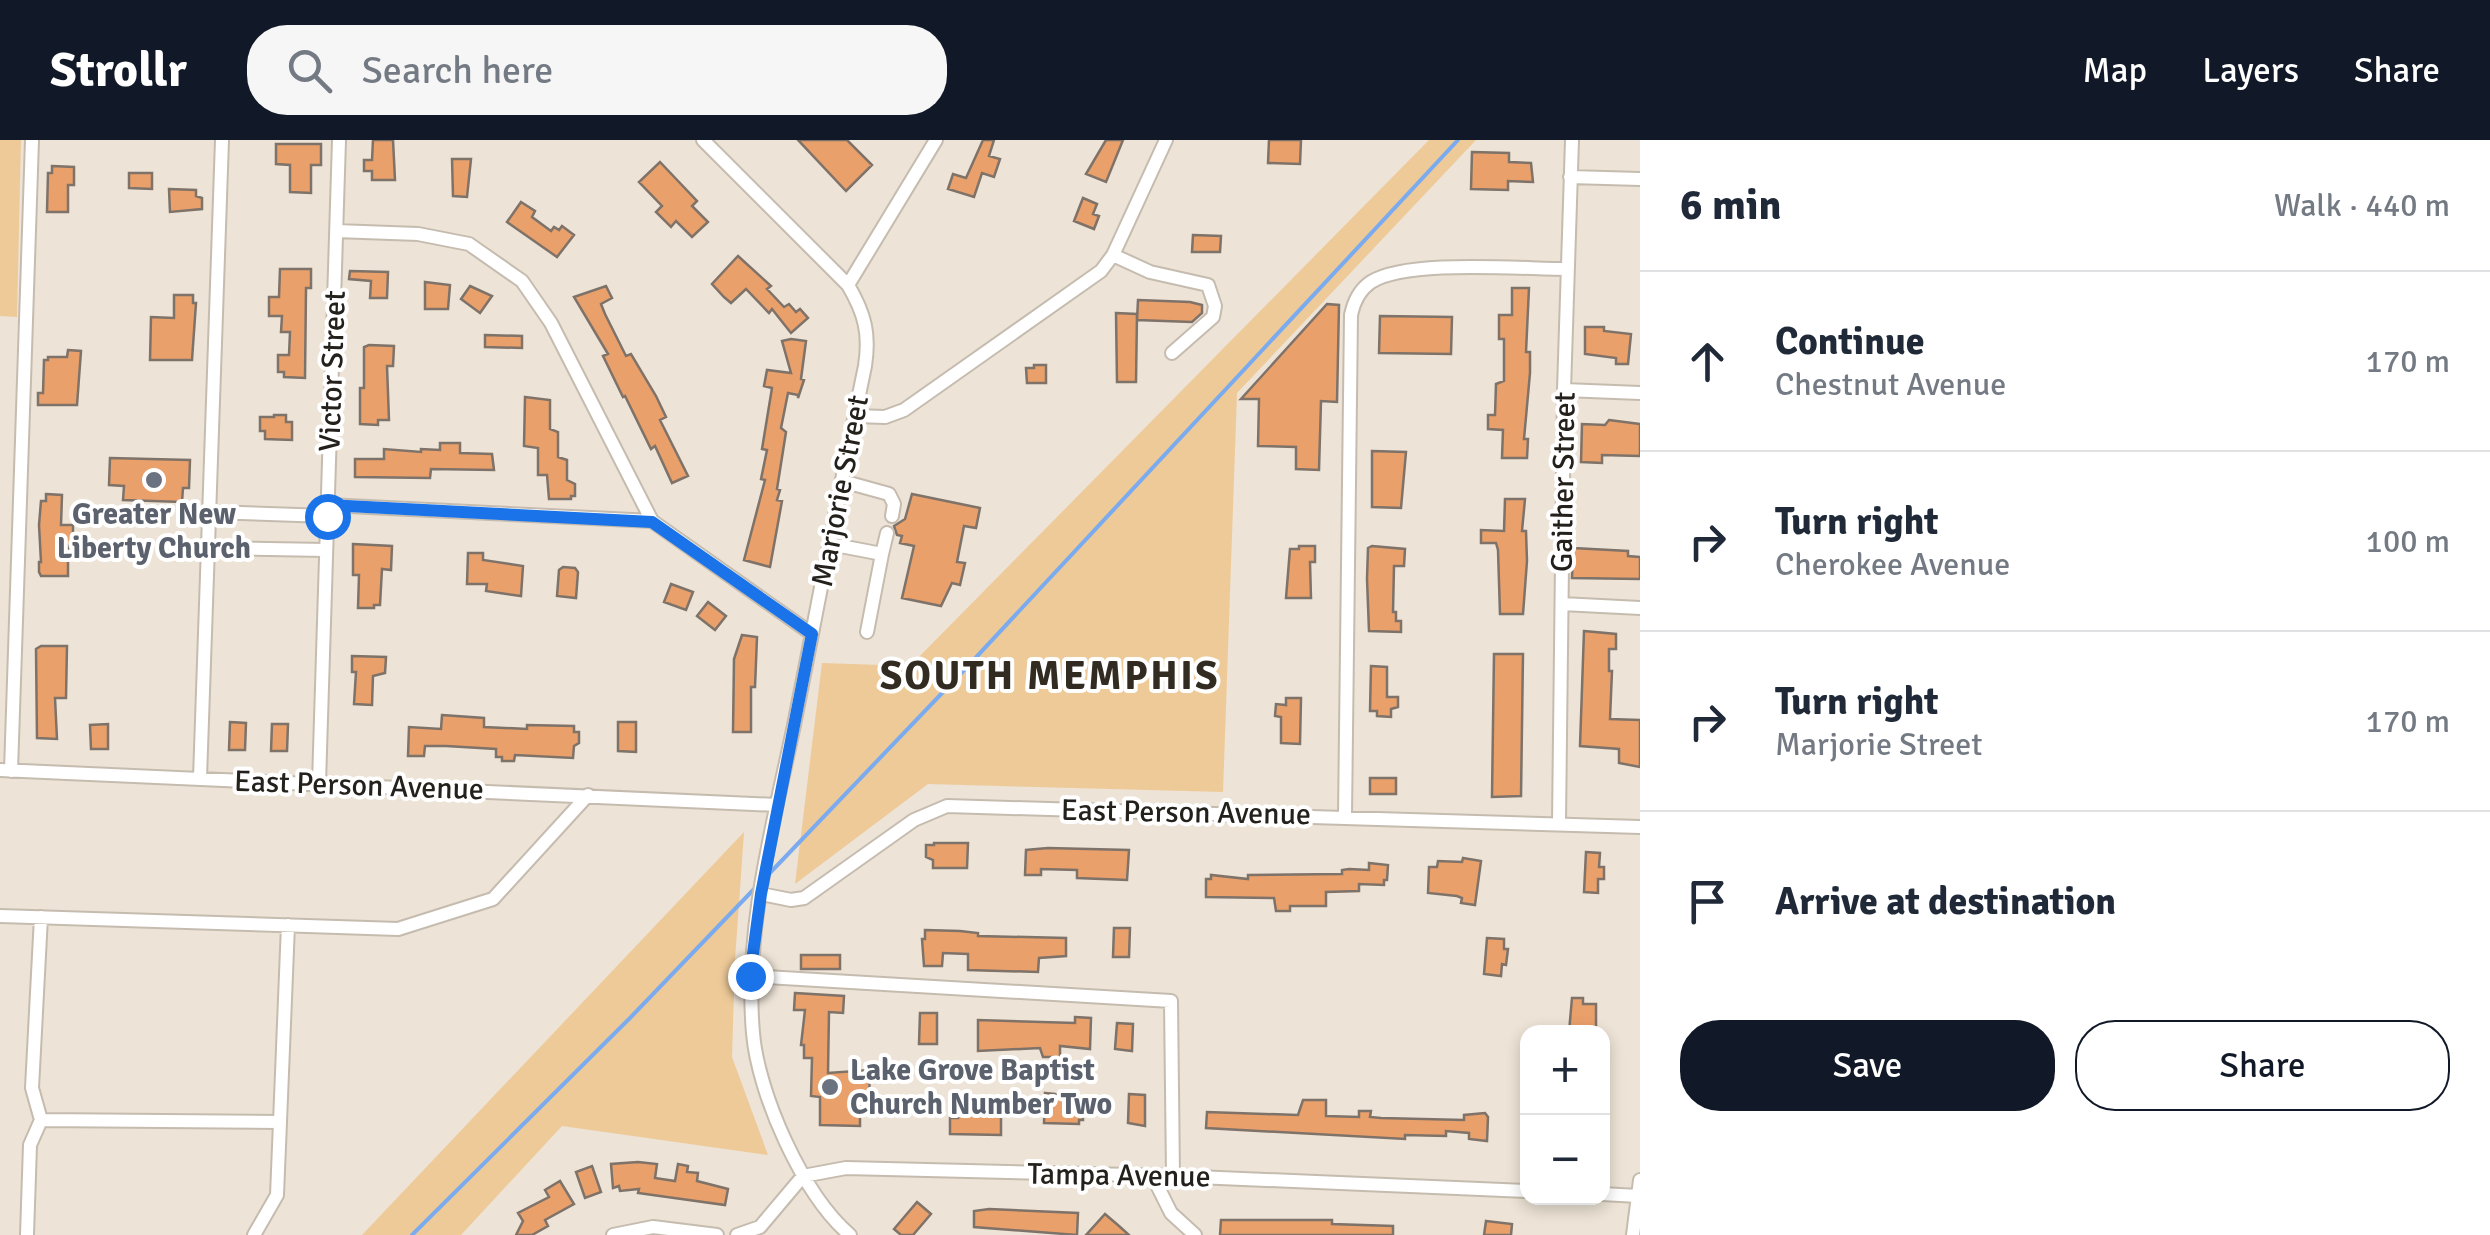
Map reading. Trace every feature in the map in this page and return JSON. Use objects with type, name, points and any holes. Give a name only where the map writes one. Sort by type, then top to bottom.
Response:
[{"type":"street","points":[[6,770],[32,140]]},
{"type":"street","points":[[200,778],[222,140]]},
{"type":"street","name":"Victor Street","points":[[320,783],[339,140]]},
{"type":"street","name":"Marjorie Street","points":[[703,140],[848,285],[868,332],[855,416],[767,860],[750,976],[753,1038],[778,1124],[804,1176],[850,1235]]},
{"type":"street","points":[[848,285],[936,140]]},
{"type":"street","points":[[855,416],[886,417],[904,410],[1093,277],[1113,255],[1166,140]]},
{"type":"street","name":"Gaither Street","points":[[1559,824],[1564,390],[1572,140]]},
{"type":"street","points":[[1570,178],[1640,179]]},
{"type":"street","points":[[336,232],[418,234],[468,244],[522,281],[551,323],[652,522],[812,634]]},
{"type":"street","points":[[1113,255],[1150,272],[1208,285],[1213,294],[1213,317],[1172,353]]},
{"type":"street","points":[[1345,816],[1351,315],[1360,292],[1370,283],[1401,272],[1567,269]]},
{"type":"street","points":[[1564,390],[1640,393]]},
{"type":"street","points":[[842,481],[889,494],[894,504],[892,516]]},
{"type":"street","points":[[209,512],[328,510],[652,522]]},
{"type":"street","points":[[867,632],[887,533]]},
{"type":"street","points":[[830,544],[882,554]]},
{"type":"street","points":[[208,548],[326,550]]},
{"type":"street","points":[[1562,604],[1640,608]]},
{"type":"street","name":"East Person Avenue","points":[[6,770],[777,806]]},
{"type":"street","points":[[0,916],[398,929],[493,899],[588,795]]},
{"type":"street","name":"East Person Avenue","points":[[761,894],[791,900],[804,898],[914,820],[948,806],[1640,827]]},
{"type":"street","points":[[27,1235],[30,1145],[41,1120],[32,1088],[41,917]]},
{"type":"street","points":[[254,1235],[277,1196],[288,925]]},
{"type":"street","points":[[750,976],[1171,1001],[1173,1176]]},
{"type":"street","points":[[41,1120],[280,1122]]},
{"type":"street","name":"Tampa Avenue","points":[[804,1176],[846,1168],[1520,1191]]},
{"type":"street","points":[[744,1234],[760,1227],[804,1176]]},
{"type":"street","points":[[1153,1177],[1170,1213],[1195,1235]]},
{"type":"street","points":[[1633,1235],[1640,1180]]},
{"type":"street","points":[[1610,1194],[1638,1196]]},
{"type":"street","points":[[613,1235],[653,1227],[717,1235]]},
{"type":"shaded area","points":[[0,140],[21,140],[17,317],[0,316]]},
{"type":"shaded area","points":[[1429,140],[1476,140],[1237,393],[1223,792],[928,784],[795,884],[822,663],[910,666]]},
{"type":"shaded area","points":[[744,832],[732,1057],[768,1155],[562,1126],[461,1235],[362,1235]]},
{"type":"building","points":[[373,140],[393,140],[395,180],[372,180],[372,171],[364,171],[364,160],[372,160]]},
{"type":"building","points":[[798,140],[847,140],[872,165],[846,191]]},
{"type":"building","points":[[983,140],[994,140],[989,156],[1000,159],[994,177],[982,173],[974,197],[948,189],[953,174],[966,178]]},
{"type":"building","points":[[1106,140],[1123,140],[1106,182],[1086,174]]},
{"type":"building","points":[[1269,140],[1301,140],[1300,164],[1268,163]]},
{"type":"building","points":[[276,144],[321,144],[321,165],[311,165],[311,193],[290,192],[290,165],[276,164]]},
{"type":"building","points":[[1472,152],[1509,153],[1509,162],[1531,163],[1533,182],[1508,181],[1508,190],[1471,189]]},
{"type":"building","points":[[452,159],[471,159],[467,197],[453,196]]},
{"type":"building","points":[[660,162],[697,201],[692,206],[708,222],[692,237],[676,221],[671,227],[656,212],[662,206],[639,182]]},
{"type":"building","points":[[52,166],[74,167],[74,185],[68,185],[68,212],[47,212],[48,173],[52,173]]},
{"type":"building","points":[[129,173],[152,173],[152,189],[129,188]]},
{"type":"building","points":[[169,189],[196,190],[196,196],[202,198],[202,209],[170,212]]},
{"type":"building","points":[[1083,198],[1097,204],[1093,214],[1099,216],[1094,229],[1074,221]]},
{"type":"building","points":[[521,202],[535,211],[532,217],[551,231],[562,226],[574,235],[557,257],[507,222]]},
{"type":"building","points":[[1193,235],[1221,236],[1220,252],[1192,252]]},
{"type":"building","points":[[738,256],[771,286],[767,289],[784,307],[789,304],[796,312],[800,309],[808,318],[791,333],[772,309],[769,313],[746,289],[731,303],[724,297],[712,284]]},
{"type":"building","points":[[280,269],[311,269],[311,288],[306,288],[305,378],[284,377],[284,372],[278,372],[278,355],[289,355],[290,332],[281,332],[282,316],[269,316],[269,297],[279,297]]},
{"type":"building","points":[[350,271],[388,272],[387,298],[370,298],[371,281],[349,279]]},
{"type":"building","points":[[425,282],[450,285],[448,309],[425,309]]},
{"type":"building","points":[[470,286],[492,296],[480,313],[461,299]]},
{"type":"building","points":[[606,286],[612,298],[601,304],[605,314],[626,356],[631,354],[656,396],[666,417],[660,420],[688,476],[672,483],[655,446],[651,449],[623,397],[603,356],[608,354],[574,297]]},
{"type":"building","points":[[1512,288],[1529,288],[1526,352],[1530,352],[1530,373],[1524,439],[1528,439],[1527,458],[1502,458],[1503,430],[1488,429],[1488,415],[1495,415],[1496,384],[1504,381],[1504,339],[1499,339],[1499,315],[1512,315]]},
{"type":"building","points":[[174,295],[193,295],[196,303],[192,360],[150,360],[151,317],[174,318]]},
{"type":"building","points":[[1138,300],[1190,302],[1202,305],[1202,313],[1192,322],[1137,320]]},
{"type":"building","points":[[1327,304],[1339,305],[1337,402],[1321,401],[1319,470],[1296,469],[1296,447],[1258,446],[1259,399],[1241,399]]},
{"type":"building","points":[[1116,313],[1137,314],[1136,382],[1117,382]]},
{"type":"building","points":[[1380,316],[1452,317],[1451,354],[1379,353]]},
{"type":"building","points":[[1585,327],[1631,334],[1628,364],[1616,364],[1616,358],[1585,354]]},
{"type":"building","points":[[485,335],[522,336],[522,348],[485,347]]},
{"type":"building","points":[[782,341],[806,341],[801,379],[804,380],[798,398],[788,393],[781,428],[786,432],[777,500],[782,501],[770,567],[744,560],[765,480],[761,479],[767,450],[762,449],[772,388],[764,386],[767,370],[791,373]]},
{"type":"building","points":[[394,346],[393,366],[387,366],[389,420],[378,420],[378,425],[360,424],[364,347]]},
{"type":"building","points":[[68,350],[81,351],[77,405],[38,405],[38,393],[43,393],[44,360],[67,357]]},
{"type":"building","points":[[1046,365],[1046,383],[1027,383],[1026,368]]},
{"type":"building","points":[[525,397],[550,400],[550,429],[558,432],[558,457],[567,460],[567,480],[575,484],[575,496],[571,499],[549,499],[547,475],[538,475],[538,448],[524,446]]},
{"type":"building","points":[[286,415],[286,422],[292,422],[292,440],[265,439],[265,431],[260,431],[260,417]]},
{"type":"building","points":[[1609,420],[1640,424],[1640,456],[1602,455],[1602,463],[1581,462],[1582,424],[1605,425]]},
{"type":"building","points":[[440,443],[460,443],[460,453],[492,454],[494,470],[431,469],[430,478],[355,477],[355,459],[384,459],[384,449],[440,450]]},
{"type":"building","points":[[1372,451],[1406,452],[1401,508],[1372,507]]},
{"type":"building","points":[[110,458],[190,460],[189,488],[183,488],[182,502],[123,500],[124,486],[109,485]]},
{"type":"building","points":[[46,494],[62,495],[61,525],[73,525],[73,545],[68,545],[68,576],[41,576],[39,572],[41,501],[46,501]]},
{"type":"building","points":[[912,494],[980,508],[976,528],[964,526],[957,562],[965,563],[960,585],[952,583],[941,606],[902,598],[914,546],[900,543],[902,536],[897,535],[894,526],[905,519]]},
{"type":"building","points":[[1505,499],[1525,499],[1522,531],[1526,531],[1527,561],[1523,614],[1500,614],[1498,550],[1496,543],[1481,543],[1481,530],[1504,531]]},
{"type":"building","points":[[353,544],[392,546],[391,570],[382,569],[380,605],[374,608],[358,608],[359,575],[353,575]]},
{"type":"building","points":[[1315,546],[1315,562],[1310,562],[1311,598],[1286,598],[1290,549]]},
{"type":"building","points":[[1368,548],[1405,549],[1404,566],[1394,566],[1393,612],[1396,621],[1401,621],[1401,632],[1369,631]]},
{"type":"building","points":[[1573,548],[1628,551],[1628,556],[1640,557],[1640,579],[1572,578]]},
{"type":"building","points":[[468,553],[483,553],[483,560],[523,566],[521,596],[486,591],[487,584],[467,584]]},
{"type":"building","points":[[563,567],[578,572],[576,598],[557,596],[559,570]]},
{"type":"building","points":[[671,584],[693,592],[686,610],[664,602]]},
{"type":"building","points":[[708,602],[726,616],[715,630],[697,616]]},
{"type":"building","points":[[1584,631],[1616,634],[1616,649],[1609,649],[1610,719],[1640,720],[1640,767],[1619,763],[1619,749],[1580,746]]},
{"type":"building","points":[[742,635],[757,637],[751,732],[733,732],[734,659]]},
{"type":"building","points":[[67,646],[66,698],[55,698],[57,739],[37,738],[36,649]]},
{"type":"building","points":[[1494,654],[1523,654],[1521,796],[1492,797]]},
{"type":"building","points":[[352,656],[386,657],[385,673],[373,676],[372,705],[354,704],[356,672],[352,672]]},
{"type":"building","points":[[1371,666],[1387,667],[1387,697],[1398,697],[1398,707],[1391,709],[1391,717],[1370,711]]},
{"type":"building","points":[[1286,698],[1301,698],[1300,744],[1281,743],[1281,717],[1275,716],[1276,704],[1286,705]]},
{"type":"building","points":[[442,715],[484,718],[484,727],[574,726],[574,732],[579,732],[579,743],[574,746],[573,758],[515,755],[514,761],[502,761],[502,757],[496,757],[496,749],[446,746],[425,746],[424,756],[408,756],[409,727],[441,729]]},
{"type":"building","points":[[230,722],[246,723],[245,750],[229,750]]},
{"type":"building","points":[[618,722],[636,722],[636,752],[618,751]]},
{"type":"building","points":[[108,724],[108,749],[91,749],[90,725]]},
{"type":"building","points":[[272,724],[288,724],[287,751],[271,751]]},
{"type":"building","points":[[1370,778],[1396,778],[1396,794],[1370,794]]},
{"type":"building","points":[[968,843],[967,868],[933,868],[933,860],[926,857],[926,845]]},
{"type":"building","points":[[1026,850],[1129,850],[1127,880],[1077,878],[1077,870],[1041,869],[1041,875],[1025,875]]},
{"type":"building","points":[[1586,852],[1600,853],[1599,867],[1604,867],[1604,879],[1598,879],[1598,893],[1584,892]]},
{"type":"building","points":[[1463,858],[1481,861],[1475,905],[1461,903],[1462,898],[1457,896],[1428,893],[1429,867],[1437,867],[1438,861],[1462,862]]},
{"type":"building","points":[[1369,863],[1388,865],[1384,885],[1359,884],[1359,891],[1326,892],[1326,906],[1290,906],[1290,911],[1276,911],[1274,898],[1206,897],[1206,879],[1211,879],[1211,875],[1248,879],[1248,875],[1342,874],[1342,870],[1369,870]]},
{"type":"building","points":[[1114,928],[1130,928],[1129,957],[1113,957]]},
{"type":"building","points":[[925,930],[1066,938],[1066,956],[1039,958],[1038,972],[968,970],[968,954],[943,953],[942,966],[924,966]]},
{"type":"building","points":[[1487,938],[1504,939],[1504,949],[1508,949],[1501,976],[1484,974]]},
{"type":"building","points":[[801,955],[840,955],[840,969],[801,969]]},
{"type":"building","points":[[795,993],[844,996],[843,1013],[829,1012],[828,1073],[870,1070],[869,1098],[860,1097],[860,1126],[820,1125],[820,1097],[811,1096],[812,1058],[804,1058],[801,1045],[805,1010],[794,1010]]},
{"type":"building","points":[[1572,998],[1583,998],[1583,1004],[1596,1004],[1596,1025],[1570,1025]]},
{"type":"building","points":[[920,1013],[937,1013],[937,1044],[919,1044]]},
{"type":"building","points":[[1075,1017],[1091,1018],[1090,1049],[1060,1046],[1060,1057],[1043,1057],[1040,1048],[978,1051],[978,1020],[1075,1023]]},
{"type":"building","points":[[1117,1023],[1133,1024],[1132,1051],[1115,1049]]},
{"type":"building","points":[[1045,1093],[1063,1100],[1083,1101],[1083,1120],[1079,1124],[1044,1123]]},
{"type":"building","points":[[1129,1094],[1145,1095],[1145,1126],[1128,1123]]},
{"type":"building","points":[[1303,1100],[1326,1100],[1326,1116],[1359,1117],[1359,1111],[1371,1111],[1370,1117],[1464,1120],[1464,1115],[1485,1113],[1487,1141],[1469,1139],[1469,1133],[1446,1131],[1446,1136],[1405,1135],[1405,1139],[1206,1128],[1207,1112],[1298,1115]]},
{"type":"building","points":[[959,1101],[1001,1105],[1001,1135],[950,1134],[950,1118],[958,1118]]},
{"type":"building","points":[[611,1164],[657,1164],[655,1178],[675,1181],[678,1164],[688,1166],[687,1172],[698,1173],[697,1181],[728,1189],[725,1205],[613,1188]]},
{"type":"building","points":[[592,1166],[601,1192],[585,1198],[576,1172]]},
{"type":"building","points":[[560,1181],[574,1204],[545,1220],[548,1226],[532,1235],[516,1235],[523,1221],[518,1213],[549,1197],[545,1190]]},
{"type":"building","points":[[917,1202],[931,1214],[913,1235],[901,1235],[894,1229]]},
{"type":"building","points":[[974,1211],[1078,1213],[1077,1235],[974,1227]]},
{"type":"building","points":[[1105,1214],[1119,1226],[1129,1235],[1086,1235]]},
{"type":"building","points":[[1221,1220],[1332,1220],[1332,1224],[1393,1226],[1393,1235],[1220,1235]]},
{"type":"building","points":[[1486,1221],[1512,1224],[1511,1235],[1484,1235]]},
{"type":"waterway","points":[[767,876],[1458,140]]},
{"type":"waterway","points":[[412,1235],[757,886]]},
{"type":"place","name":"Greater New Liberty Church","points":[[154,480]]},
{"type":"place","name":"Lake Grove Baptist Church Number Two","points":[[830,1087]]},
{"type":"district","name":"SOUTH MEMPHIS","points":[[1050,675]]},
{"type":"route","points":[[327,516],[328,505],[652,522],[812,634],[761,894],[750,976]]}]
